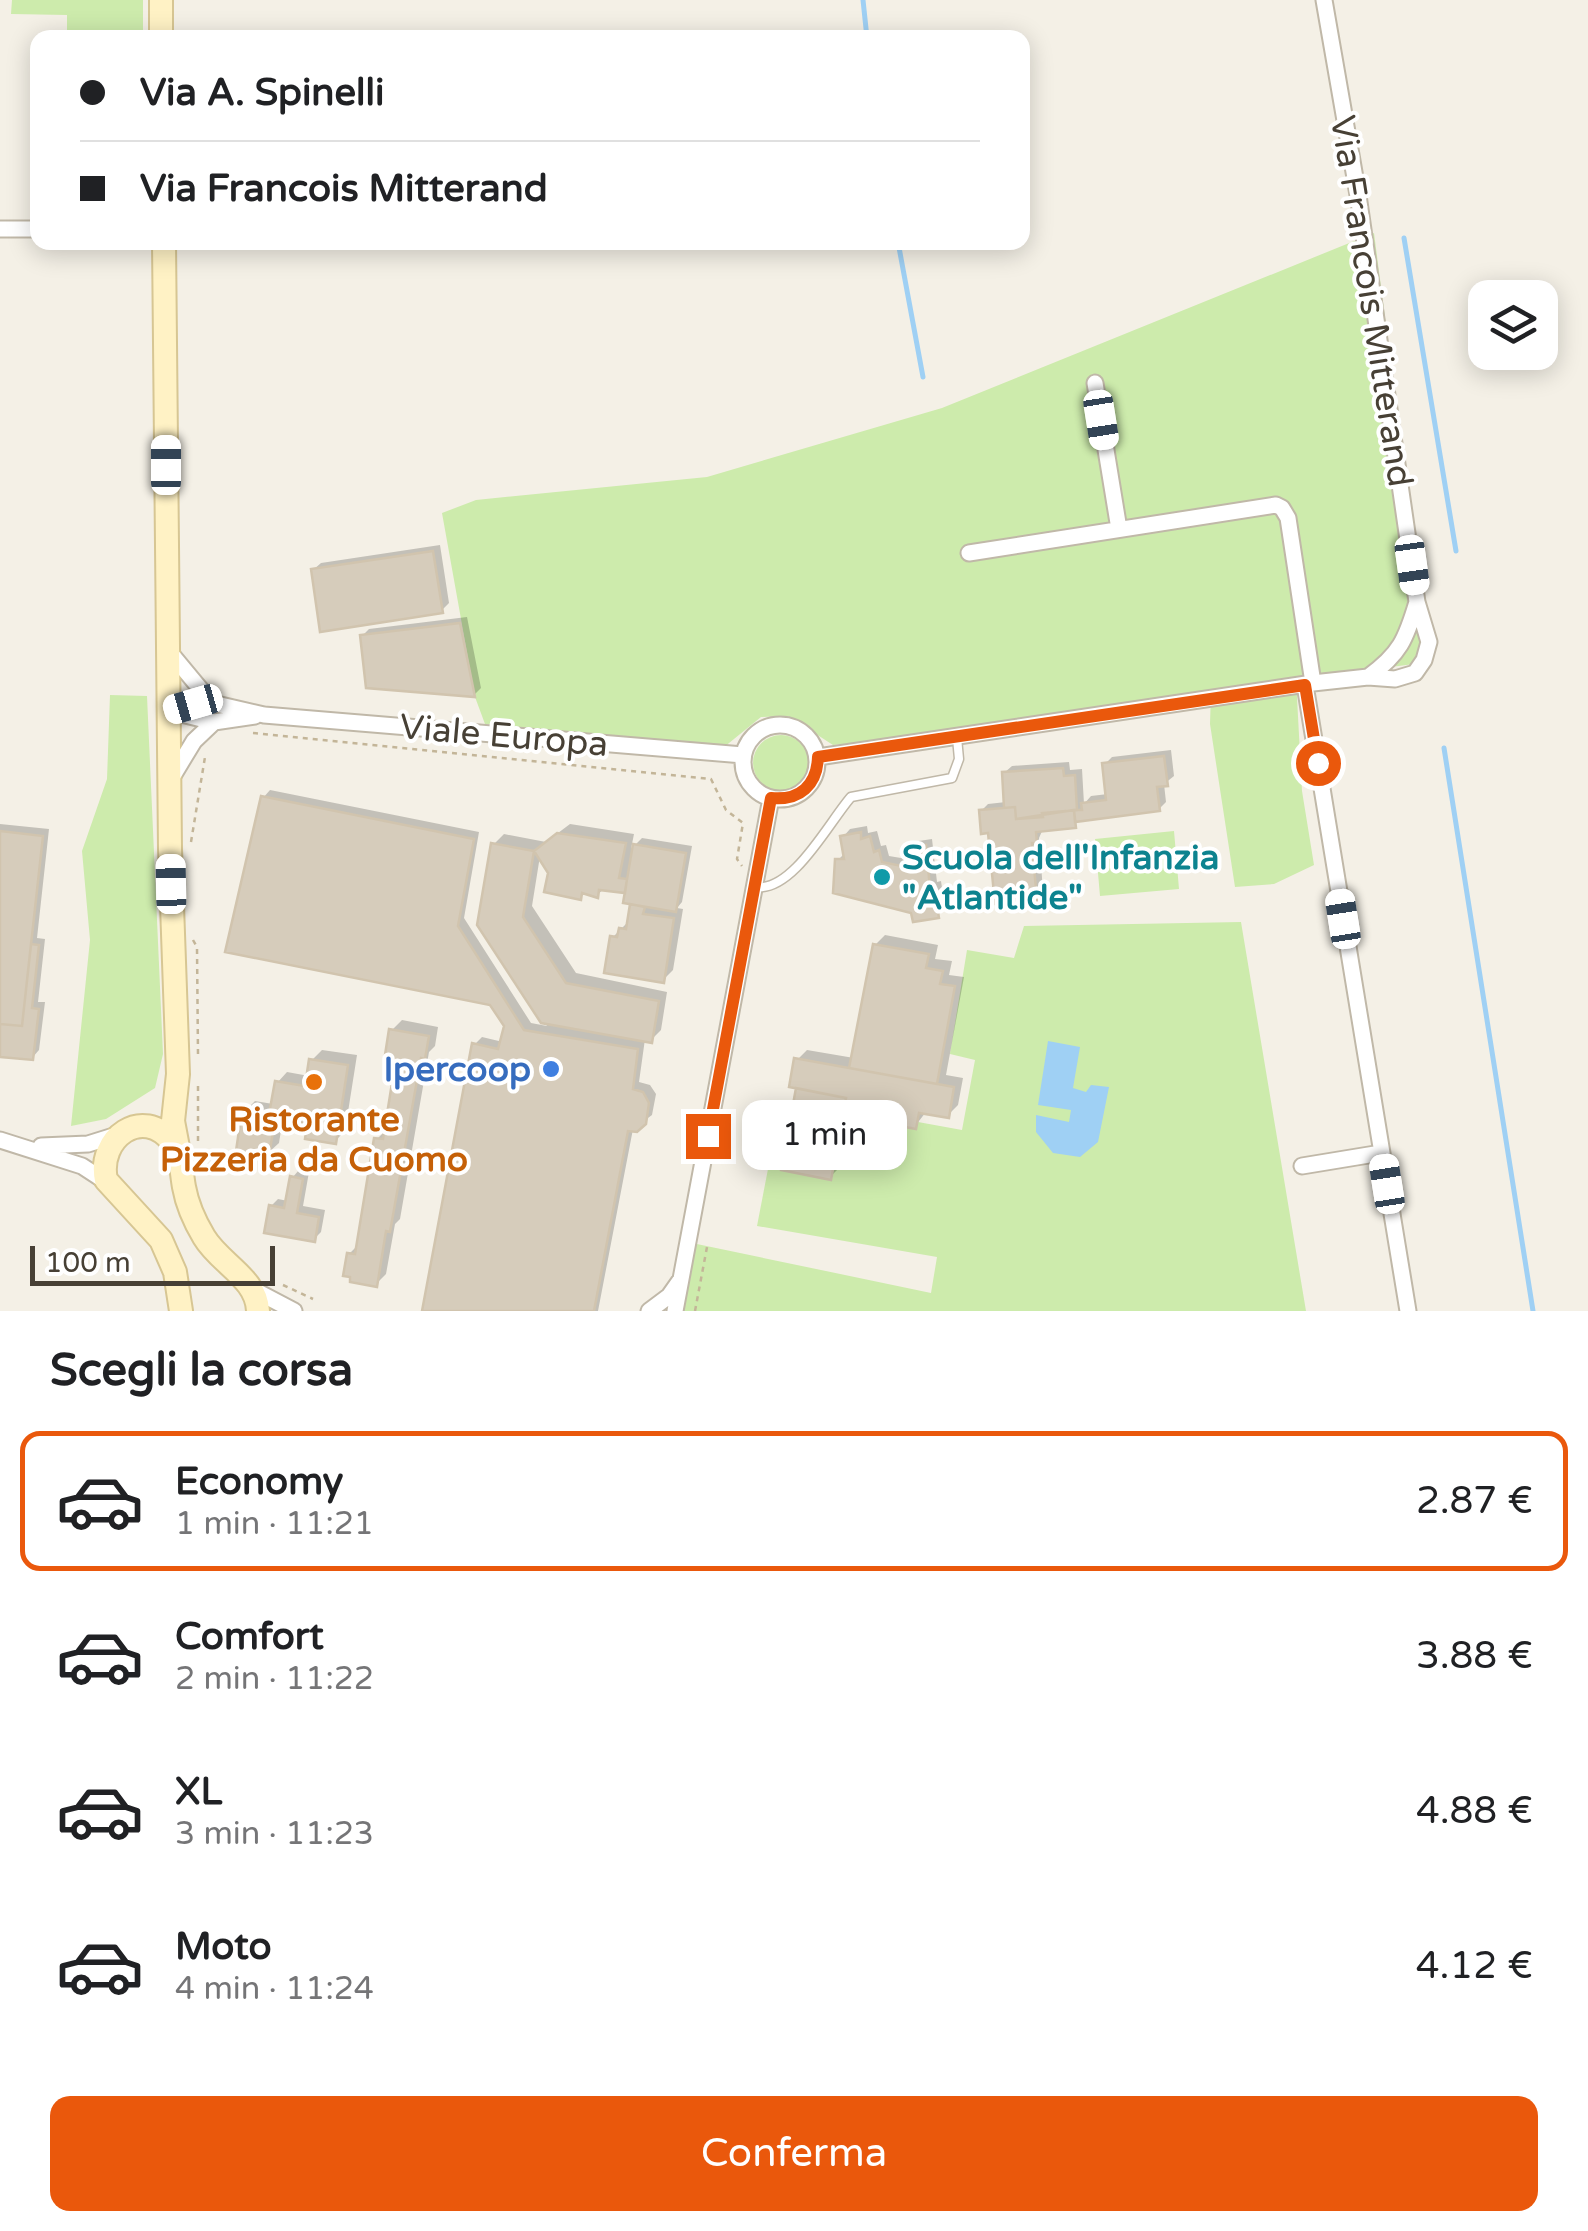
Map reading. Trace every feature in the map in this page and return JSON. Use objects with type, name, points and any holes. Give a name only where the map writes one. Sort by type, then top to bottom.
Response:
[{"type":"main road","points":[[161,0],[162,30]]},
{"type":"main road","points":[[164,250],[169,782],[178,1074],[173,1121],[188,1204],[206,1240],[256,1300]]},
{"type":"main road","points":[[175,1024],[166,1092],[150,1118],[126,1131],[105,1155],[104,1168],[108,1183],[161,1240],[175,1272],[182,1311]]},
{"type":"main road","points":[[126,1131],[156,1130],[168,1136],[180,1158]]},
{"type":"street","name":"Via Francois Mitterand","points":[[1324,0],[1358,196],[1417,602],[1428,630],[1424,660],[1415,673],[1382,680],[1368,677]]},
{"type":"street","points":[[0,230],[30,228]]},
{"type":"street","points":[[1095,383],[1118,529]]},
{"type":"street","points":[[969,553],[1270,505],[1282,508],[1288,518],[1309,684],[1408,1311]]},
{"type":"street","points":[[818,757],[1368,677],[1396,656],[1417,602]]},
{"type":"street","points":[[168,650],[212,703]]},
{"type":"street","points":[[169,711],[212,703],[264,715]]},
{"type":"street","points":[[169,711],[214,722],[264,715]]},
{"type":"street","name":"Viale Europa","points":[[264,715],[744,755]]},
{"type":"street","points":[[169,782],[194,742],[214,722]]},
{"type":"street","points":[[787,724],[808,736],[818,757],[813,780],[805,790],[783,800],[752,787],[746,777],[744,755],[754,735],[764,728],[787,724]]},
{"type":"street","points":[[675,1311],[771,798]]},
{"type":"street","points":[[26,1146],[76,1146],[126,1131]]},
{"type":"street","points":[[0,1140],[82,1166],[108,1183]]},
{"type":"street","points":[[1302,1166],[1382,1153]]},
{"type":"street","points":[[654,1310],[681,1279]]},
{"type":"street","points":[[256,1300],[294,1311]]},
{"type":"lane","points":[[758,878],[764,888],[785,880],[852,797],[952,778],[958,760],[957,738]]},
{"type":"path","points":[[240,732],[711,779],[726,810],[744,823],[739,863],[758,878]]},
{"type":"path","points":[[190,841],[206,754]]},
{"type":"path","points":[[192,938],[197,947],[198,1058]]},
{"type":"path","points":[[198,1076],[198,1141]]},
{"type":"path","points":[[696,1311],[707,1247]]},
{"type":"path","points":[[281,1285],[313,1299]]},
{"type":"green space","points":[[12,0],[143,0],[143,30],[67,30],[67,15],[11,14]]},
{"type":"green space","points":[[1374,233],[1430,662],[1296,679],[1302,791],[1314,865],[1274,884],[1235,887],[1210,724],[1211,692],[967,732],[833,745],[788,716],[761,717],[718,752],[485,724],[475,697],[442,513],[476,500],[707,477],[942,408]]},
{"type":"green space","points":[[110,695],[147,696],[163,1054],[155,1088],[106,1119],[71,1126],[90,940],[82,851],[107,779]]},
{"type":"green space","points":[[781,735],[801,743],[809,763],[801,783],[781,791],[761,783],[753,763],[761,743]]},
{"type":"green space","points":[[1174,831],[1179,889],[1100,896],[1095,839]]},
{"type":"green space","points":[[1241,922],[1306,1311],[680,1311],[692,1243],[931,1293],[937,1257],[757,1226],[773,1143],[786,1144],[781,1170],[830,1180],[843,1116],[916,1129],[918,1122],[962,1130],[975,1060],[950,1054],[967,950],[1014,958],[1024,926]]},
{"type":"water","points":[[1048,1041],[1080,1047],[1073,1088],[1086,1092],[1091,1085],[1109,1087],[1098,1142],[1080,1157],[1053,1153],[1036,1132],[1036,1115],[1069,1122],[1071,1110],[1038,1105]]},
{"type":"building","points":[[433,551],[443,613],[320,632],[311,569]]},
{"type":"building","points":[[460,623],[475,697],[366,688],[360,635]]},
{"type":"building","points":[[1164,756],[1168,786],[1157,787],[1160,811],[1075,822],[1074,810],[1082,810],[1081,803],[1106,800],[1102,763]]},
{"type":"building","points":[[1063,768],[1064,776],[1075,775],[1077,810],[1016,819],[1015,807],[1004,808],[1002,772]]},
{"type":"building","name":"Ipercoop","points":[[261,796],[474,839],[458,926],[524,1030],[638,1049],[633,1089],[643,1092],[649,1103],[646,1124],[637,1132],[628,1131],[594,1311],[422,1311],[472,1043],[498,1049],[504,1026],[490,1005],[225,952]]},
{"type":"building","points":[[1015,807],[1016,819],[1074,810],[1076,828],[1036,832],[1037,843],[1032,843],[1037,901],[995,904],[988,833],[981,834],[979,810]]},
{"type":"building","points":[[0,831],[43,836],[22,1026],[0,1024]]},
{"type":"building","name":"Scuola dell'Infanzia \"Atlantide\"","points":[[861,832],[861,839],[870,836],[874,852],[879,850],[882,862],[906,867],[902,849],[926,845],[930,888],[934,887],[939,918],[913,922],[911,913],[833,893],[835,859],[844,859],[840,836]]},
{"type":"building","points":[[557,833],[626,843],[619,878],[627,879],[625,893],[599,890],[598,898],[582,893],[581,900],[544,892],[548,873],[534,851]]},
{"type":"building","points":[[491,843],[534,851],[523,917],[566,983],[659,1001],[652,1043],[541,1023],[477,925]]},
{"type":"building","points":[[633,844],[686,853],[676,912],[623,903]]},
{"type":"building","points":[[630,904],[645,907],[643,914],[674,918],[664,983],[604,973],[610,936],[617,937],[619,928],[626,929]]},
{"type":"building","points":[[31,944],[39,945],[32,1008],[39,1009],[33,1060],[0,1057],[0,1024],[22,1026]]},
{"type":"building","points":[[873,944],[929,954],[926,968],[943,971],[940,984],[955,986],[937,1084],[849,1068]]},
{"type":"building","points":[[389,1029],[429,1036],[425,1059],[421,1058],[377,1287],[350,1282],[350,1277],[343,1276],[347,1253],[355,1254],[374,1138],[383,1139],[392,1083],[386,1082]]},
{"type":"building","points":[[794,1058],[954,1087],[949,1118],[919,1113],[916,1129],[843,1116],[846,1098],[789,1087]]},
{"type":"building","points":[[309,1059],[348,1065],[336,1144],[305,1139],[307,1124],[275,1119],[269,1156],[236,1151],[242,1110],[269,1114],[275,1081],[305,1086]]},
{"type":"building","points":[[796,1088],[846,1098],[831,1180],[781,1170]]},
{"type":"building","points":[[290,1176],[303,1179],[297,1213],[319,1217],[315,1242],[264,1233],[269,1205],[284,1208]]},
{"type":"waterway","points":[[863,0],[866,30]]},
{"type":"waterway","points":[[1404,238],[1456,551]]},
{"type":"waterway","points":[[899,250],[923,377]]},
{"type":"waterway","points":[[1444,748],[1533,1311]]},
{"type":"place","name":"Scuola dell'Infanzia \"Atlantide\"","points":[[882,877]]},
{"type":"place","name":"Ipercoop","points":[[551,1069]]},
{"type":"place","name":"Ristorante Pizzeria da Cuomo","points":[[314,1082]]},
{"type":"route","points":[[708,1136],[771,798],[783,800],[805,790],[813,780],[818,757],[1305,685],[1318,763]]}]
